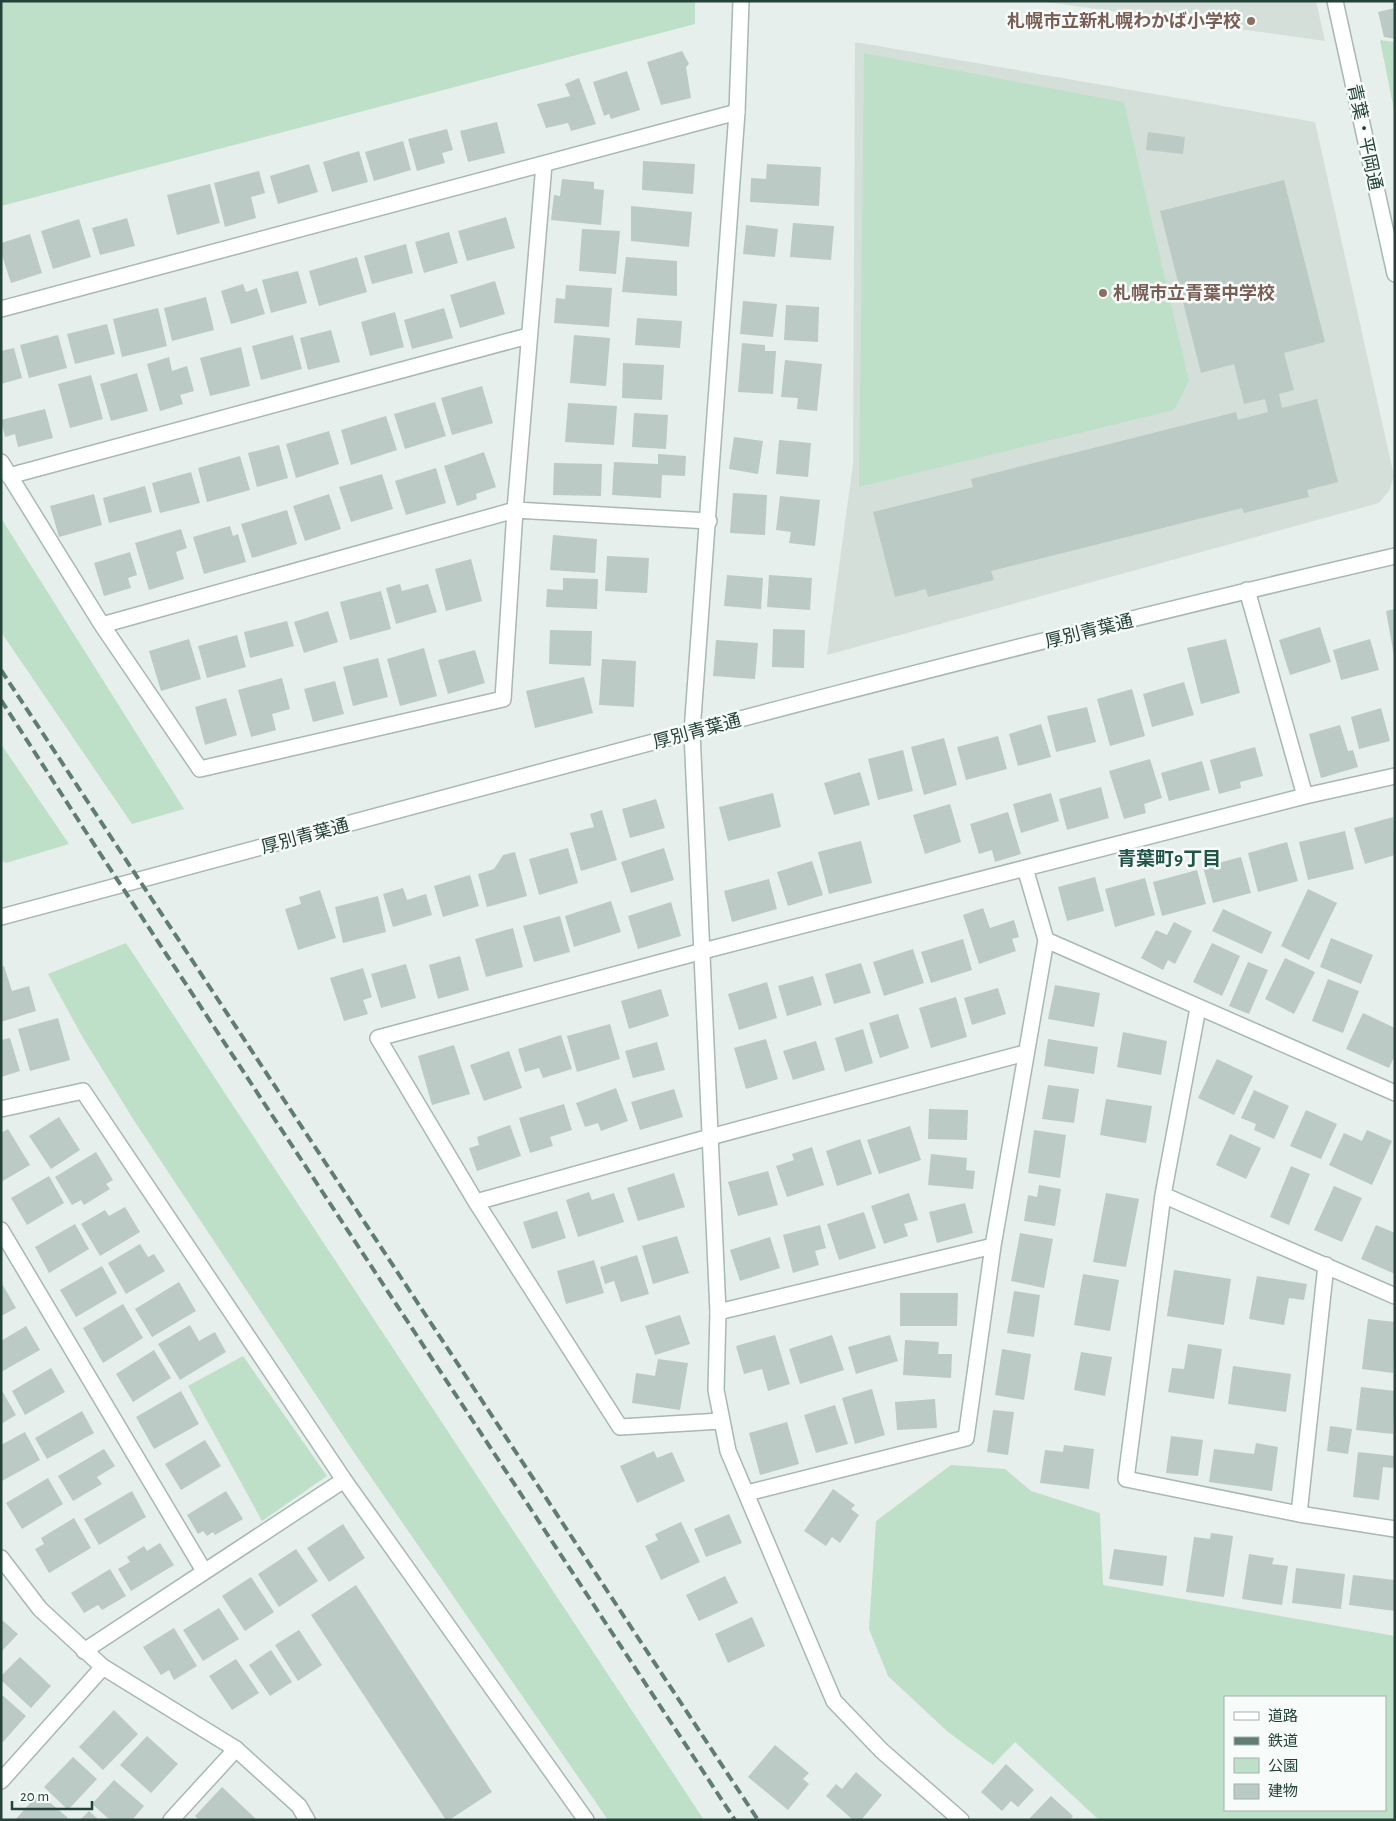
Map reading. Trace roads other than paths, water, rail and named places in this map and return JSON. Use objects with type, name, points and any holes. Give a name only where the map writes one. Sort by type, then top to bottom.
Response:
[{"type":"street","points":[[741,1],[737,112],[709,521],[692,732],[718,1312],[716,1390],[728,1451],[748,1492],[834,1701],[882,1751],[961,1820]]},
{"type":"street","name":"青葉・平岡通","points":[[1335,1],[1395,274]]},
{"type":"street","points":[[1,309],[737,112]]},
{"type":"street","points":[[1,462],[102,625],[200,769],[503,699],[528,336],[544,164]]},
{"type":"street","points":[[9,476],[528,336]]},
{"type":"street","points":[[102,625],[515,510],[709,521]]},
{"type":"street","name":"厚別青葉通","points":[[1,917],[692,732],[1247,590],[1395,556]]},
{"type":"street","points":[[1247,590],[1305,796]]},
{"type":"street","points":[[721,1421],[620,1427],[476,1202],[378,1038],[703,951],[1025,868],[1305,796],[1395,776]]},
{"type":"street","points":[[748,1492],[966,1438],[993,1246],[1046,940],[1025,868]]},
{"type":"street","points":[[1046,940],[1395,1093]]},
{"type":"street","points":[[1198,1008],[1163,1195],[1126,1479],[1299,1514],[1395,1528]]},
{"type":"street","points":[[476,1202],[1025,1053]]},
{"type":"street","points":[[1,1109],[83,1090],[344,1480],[586,1820]]},
{"type":"street","points":[[1163,1195],[1395,1296]]},
{"type":"street","points":[[1,1230],[204,1571]]},
{"type":"street","points":[[718,1312],[993,1246]]},
{"type":"street","points":[[1299,1514],[1326,1265]]},
{"type":"street","points":[[84,1651],[344,1480]]},
{"type":"street","points":[[1,1558],[40,1608],[84,1651],[103,1667],[236,1749],[299,1806],[306,1820]]},
{"type":"street","points":[[1,1781],[103,1667]]},
{"type":"street","points":[[170,1820],[236,1749]]},
{"type":"railway","points":[[1,670],[758,1820]]},
{"type":"railway","points":[[1,700],[735,1820]]},
{"type":"place","name":"札幌市立新札幌わかば小学校","points":[[1251,21]]},
{"type":"place","name":"札幌市立青葉中学校","points":[[1103,293]]},
{"type":"district","name":"青葉町9丁目","points":[[1169,858]]}]
